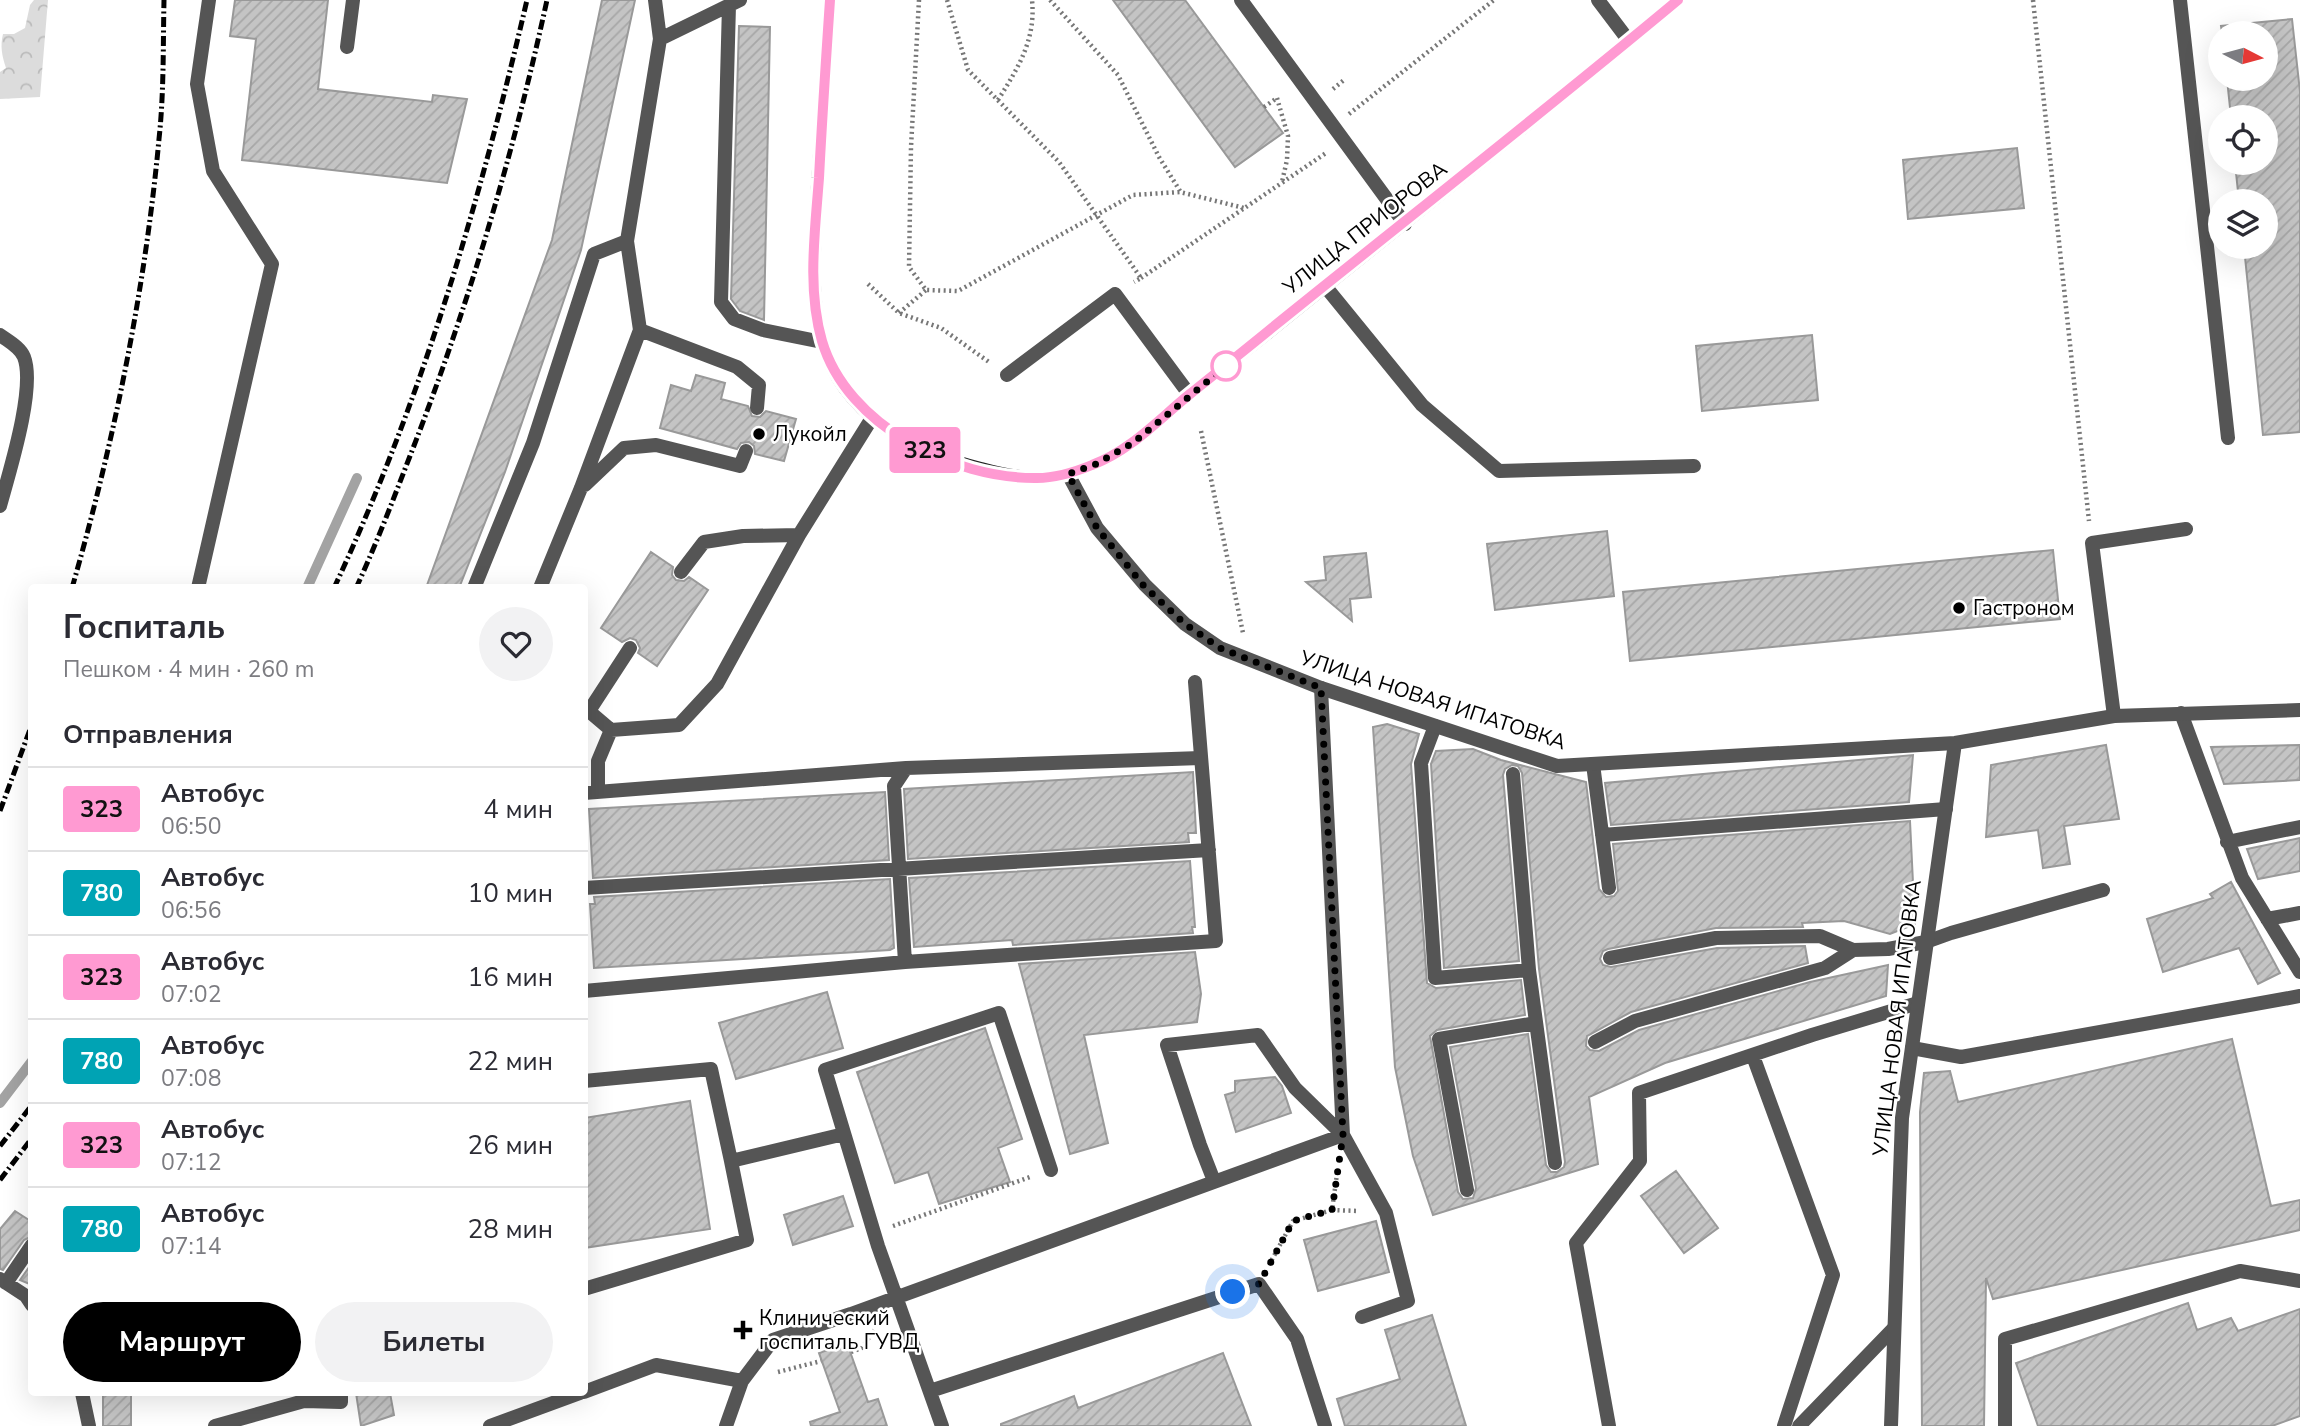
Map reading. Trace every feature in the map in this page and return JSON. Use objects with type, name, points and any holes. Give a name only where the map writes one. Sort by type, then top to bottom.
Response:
[{"type":"street","points":[[199,584],[272,264],[213,171],[197,83],[209,0]]},
{"type":"street","points":[[347,47],[353,0]]},
{"type":"street","points":[[542,584],[640,330],[627,241],[660,39],[655,0]]},
{"type":"street","name":"УЛИЦА ПРИОРОВА","points":[[830,0],[813,268],[822,342],[831,365],[846,390],[872,418],[907,442],[951,462],[1002,474],[1038,478],[1068,474],[1096,464],[1133,443],[1189,394],[1405,224],[1678,0]]},
{"type":"street","points":[[1241,0],[1405,224]]},
{"type":"street","points":[[1598,0],[1629,41]]},
{"type":"street","points":[[2180,0],[2228,438]]},
{"type":"street","points":[[660,39],[735,3],[721,302],[734,319],[763,330],[822,342]]},
{"type":"street","points":[[476,584],[533,443],[594,254],[627,241]]},
{"type":"street","points":[[1325,286],[1422,405],[1499,471],[1695,466]]},
{"type":"street","points":[[1007,375],[1115,294],[1189,394]]},
{"type":"street","points":[[640,330],[737,368],[759,385],[757,408]]},
{"type":"street","points":[[0,335],[24,357],[27,381],[18,436],[0,506]]},
{"type":"street","points":[[588,710],[611,730],[679,724],[717,684],[799,535],[872,418]]},
{"type":"street","points":[[581,488],[624,448],[656,445],[740,466],[746,451]]},
{"type":"street","name":"УЛИЦА НОВАЯ ИПАТОВКА","points":[[1068,474],[1097,528],[1144,586],[1185,624],[1220,648],[1321,688],[1557,766],[1955,743],[2114,716],[2300,710]]},
{"type":"street","points":[[2114,716],[2092,543],[2186,529]]},
{"type":"street","points":[[681,572],[704,542],[743,536],[799,535]]},
{"type":"street","points":[[588,708],[631,648]]},
{"type":"street","points":[[588,991],[905,962],[1216,941],[1195,682]]},
{"type":"street","points":[[1321,688],[1343,1135]]},
{"type":"street","points":[[2181,713],[2242,878],[2300,972]]},
{"type":"street","points":[[1435,726],[1421,763],[1435,978],[1529,970]]},
{"type":"street","points":[[611,730],[598,761],[591,793],[906,768],[1201,758]]},
{"type":"street","name":"УЛИЦА НОВАЯ ИПАТОВКА","points":[[1891,1426],[1902,1118],[1955,743]]},
{"type":"street","points":[[1593,764],[1609,888]]},
{"type":"street","points":[[905,962],[894,786],[906,768]]},
{"type":"street","points":[[1513,775],[1529,970],[1555,1163]]},
{"type":"street","points":[[1602,835],[1946,809]]},
{"type":"street","points":[[2227,842],[2300,827]]},
{"type":"street","points":[[588,888],[1209,850]]},
{"type":"street","points":[[1610,958],[1716,938],[1820,936],[1853,950],[1888,949],[1926,942],[2103,890]]},
{"type":"street","points":[[2267,919],[2300,913]]},
{"type":"street","points":[[1595,1042],[1635,1021],[1825,968],[1853,950]]},
{"type":"street","points":[[1912,1048],[1961,1057],[2300,996]]},
{"type":"street","points":[[1609,1426],[1576,1243],[1640,1161],[1639,1093],[1918,1003]]},
{"type":"street","points":[[942,1426],[873,1233],[825,1070],[999,1013],[1051,1170]]},
{"type":"street","points":[[1467,1190],[1439,1039],[1536,1023]]},
{"type":"street","points":[[1214,1181],[1167,1045],[1258,1035],[1295,1088],[1343,1135],[1386,1213],[1408,1301],[1362,1317]]},
{"type":"street","points":[[1753,1056],[1833,1275],[1784,1426]]},
{"type":"street","points":[[588,1081],[711,1069],[747,1240],[588,1288]]},
{"type":"street","points":[[731,1161],[844,1134]]},
{"type":"street","points":[[726,1426],[742,1381],[773,1339],[897,1297],[1343,1135]]},
{"type":"street","points":[[28,1250],[3,1281],[28,1299]]},
{"type":"street","points":[[2005,1426],[2005,1339],[2240,1271],[2300,1280]]},
{"type":"street","points":[[930,1391],[1259,1284],[1297,1339],[1325,1426]]},
{"type":"street","points":[[1799,1426],[1893,1329]]},
{"type":"street","points":[[588,1390],[656,1365],[742,1381]]},
{"type":"street","points":[[83,1396],[89,1426]]},
{"type":"street","points":[[215,1426],[304,1401],[341,1402],[341,1396]]},
{"type":"street","points":[[491,1426],[571,1396]]},
{"type":"path","points":[[919,0],[911,147],[909,267],[926,290]]},
{"type":"path","points":[[947,0],[968,70],[1059,162],[1141,278]]},
{"type":"path","points":[[998,100],[1022,61],[1034,19],[1032,0]]},
{"type":"path","points":[[1049,0],[1118,75],[1159,157],[1180,192]]},
{"type":"path","points":[[1333,127],[1494,0]]},
{"type":"path","points":[[2033,0],[2092,543]]},
{"type":"path","points":[[1277,98],[1288,136],[1282,183]]},
{"type":"path","points":[[1115,294],[1344,141]]},
{"type":"path","points":[[899,313],[926,290],[958,292],[1133,195],[1180,192],[1244,208]]},
{"type":"path","points":[[868,284],[899,313],[941,328],[1007,375]]},
{"type":"path","points":[[1201,431],[1248,660]]},
{"type":"path","points":[[1259,1284],[1293,1221],[1332,1210],[1343,1135]]},
{"type":"path","points":[[873,1233],[1051,1170]]},
{"type":"path","points":[[742,1381],[821,1361]]},
{"type":"green space","points":[[34,0],[48,0],[40,97],[0,99],[0,72],[6,68],[2,51],[3,34],[14,34],[25,28],[30,5]]},
{"type":"building","points":[[235,0],[328,0],[318,89],[432,102],[433,95],[467,99],[447,183],[242,160],[256,39],[230,36]]},
{"type":"building","points":[[602,0],[635,0],[581,250],[505,472],[461,584],[427,584],[552,240]]},
{"type":"building","points":[[1113,0],[1185,0],[1283,133],[1235,167]]},
{"type":"building","points":[[2292,19],[2300,92],[2300,432],[2263,435],[2245,259],[2278,259],[2278,189],[2238,189],[2236,175],[2278,175],[2278,105],[2230,105],[2228,91],[2278,91],[2278,21],[2272,21]]},
{"type":"building","points":[[739,26],[770,27],[764,320],[740,311],[731,299]]},
{"type":"building","points":[[2017,148],[2024,208],[1908,219],[1903,160]]},
{"type":"building","points":[[1812,335],[1818,400],[1702,411],[1696,346]]},
{"type":"building","points":[[696,375],[725,383],[721,399],[748,406],[752,416],[760,417],[766,411],[796,419],[784,461],[755,454],[754,446],[749,442],[741,443],[737,449],[660,428],[671,385],[691,391]]},
{"type":"building","points":[[1607,531],[1614,596],[1495,610],[1487,544]]},
{"type":"building","points":[[2053,550],[2060,619],[1630,661],[1623,592]]},
{"type":"building","points":[[651,552],[673,567],[672,575],[676,580],[684,581],[689,577],[708,590],[657,666],[638,653],[640,648],[636,640],[630,638],[622,642],[601,628]]},
{"type":"building","points":[[1366,553],[1371,597],[1350,599],[1352,621],[1306,582],[1326,580],[1324,557]]},
{"type":"building","points":[[1387,724],[1419,734],[1411,764],[1427,983],[1436,988],[1521,980],[1525,1015],[1437,1030],[1430,1036],[1458,1192],[1463,1199],[1473,1198],[1476,1188],[1450,1047],[1528,1034],[1546,1165],[1551,1172],[1557,1172],[1564,1167],[1565,1162],[1539,969],[1522,773],[1518,766],[1512,765],[1505,769],[1503,775],[1519,961],[1444,968],[1431,764],[1436,751],[1473,749],[1501,760],[1586,782],[1599,889],[1606,897],[1614,896],[1618,891],[1613,844],[1910,821],[1915,924],[1890,934],[1844,921],[1802,923],[1803,927],[1716,928],[1608,949],[1603,951],[1600,959],[1603,965],[1611,967],[1717,948],[1805,946],[1808,963],[1631,1012],[1587,1036],[1586,1046],[1590,1050],[1599,1051],[1639,1030],[1810,982],[1888,965],[1886,996],[1665,1063],[1589,1097],[1598,1164],[1433,1215],[1413,1156],[1395,1067],[1373,727]]},
{"type":"building","points":[[2106,745],[2119,819],[2064,826],[2070,864],[2043,868],[2038,830],[1986,837],[1991,765]]},
{"type":"building","points":[[2300,745],[2300,780],[2224,784],[2211,747]]},
{"type":"building","points":[[1913,755],[1909,802],[1611,825],[1605,783]]},
{"type":"building","points":[[1193,772],[1196,833],[1188,833],[1189,842],[908,859],[904,789]]},
{"type":"building","points":[[885,792],[889,860],[593,878],[589,809]]},
{"type":"building","points":[[2300,838],[2300,871],[2258,879],[2247,849]]},
{"type":"building","points":[[1190,861],[1195,927],[1192,927],[1193,933],[1013,945],[1012,940],[914,947],[909,878]]},
{"type":"building","points":[[890,879],[894,948],[890,950],[594,968],[590,904],[595,904],[594,897]]},
{"type":"building","points":[[2231,882],[2280,973],[2258,984],[2239,948],[2163,972],[2147,919],[2213,898],[2210,894]]},
{"type":"building","points":[[1195,952],[1201,994],[1197,1022],[1084,1035],[1108,1143],[1070,1154],[1019,964]]},
{"type":"building","points":[[827,992],[843,1048],[736,1079],[719,1023]]},
{"type":"building","points":[[985,1028],[1022,1139],[998,1148],[1010,1182],[939,1204],[928,1172],[895,1183],[857,1072]]},
{"type":"building","points":[[2232,1039],[2271,1206],[2300,1200],[2300,1230],[1993,1299],[1986,1278],[1984,1426],[1922,1426],[1920,1112],[1924,1073],[1950,1071],[1958,1102]]},
{"type":"building","points":[[1275,1077],[1282,1086],[1291,1113],[1236,1132],[1225,1095],[1235,1092],[1235,1081]]},
{"type":"building","points":[[690,1101],[710,1229],[588,1247],[588,1117]]},
{"type":"building","points":[[1676,1171],[1718,1228],[1684,1253],[1641,1196]]},
{"type":"building","points":[[843,1196],[853,1226],[793,1245],[784,1215]]},
{"type":"building","points":[[15,1211],[28,1219],[28,1238],[3,1270],[0,1269],[0,1229]]},
{"type":"building","points":[[1376,1221],[1389,1272],[1318,1291],[1304,1240]]},
{"type":"building","points":[[28,1269],[28,1283],[20,1280]]},
{"type":"building","points":[[2188,1303],[2197,1330],[2231,1318],[2238,1331],[2300,1309],[2300,1416],[2272,1426],[2038,1426],[2016,1363]]},
{"type":"building","points":[[1432,1315],[1466,1426],[1345,1426],[1337,1399],[1400,1379],[1385,1330]]},
{"type":"building","points":[[847,1343],[868,1402],[878,1399],[887,1426],[811,1426],[810,1422],[840,1412],[819,1353]]},
{"type":"building","points":[[1223,1353],[1251,1426],[1001,1426],[1074,1396],[1078,1408]]},
{"type":"building","points":[[103,1396],[131,1396],[131,1426],[103,1426]]},
{"type":"building","points":[[356,1396],[391,1396],[394,1415],[361,1426]]},
{"type":"waterway","points":[[309,584],[357,478]]},
{"type":"waterway","points":[[0,1103],[28,1066]]},
{"type":"railway","points":[[73,584],[114,422],[145,252],[161,122],[164,0]]},
{"type":"railway","points":[[336,584],[395,445],[446,299],[489,150],[527,0]]},
{"type":"railway","points":[[358,584],[410,456],[470,287],[504,174],[547,0]]},
{"type":"railway","points":[[0,811],[28,735]]},
{"type":"railway","points":[[0,1146],[28,1110]]},
{"type":"railway","points":[[0,1180],[28,1143]]},
{"type":"bus line","name":"323","points":[[830,0],[813,268],[822,342],[831,365],[846,390],[872,418],[907,442],[951,462],[1002,474],[1038,478],[1068,474],[1096,464],[1133,443],[1189,394],[1425,208],[1678,0]]},
{"type":"place","name":"Лукойл","points":[[759,434]]},
{"type":"place","name":"Гастроном","points":[[1959,608]]},
{"type":"place","name":"Клинический госпиталь ГУВД","points":[[743,1330]]},
{"type":"route","points":[[1226,366],[1133,443],[1096,464],[1068,474],[1097,528],[1144,586],[1185,624],[1220,648],[1321,688],[1343,1135],[1332,1210],[1293,1221],[1259,1284],[1233,1292]]}]
